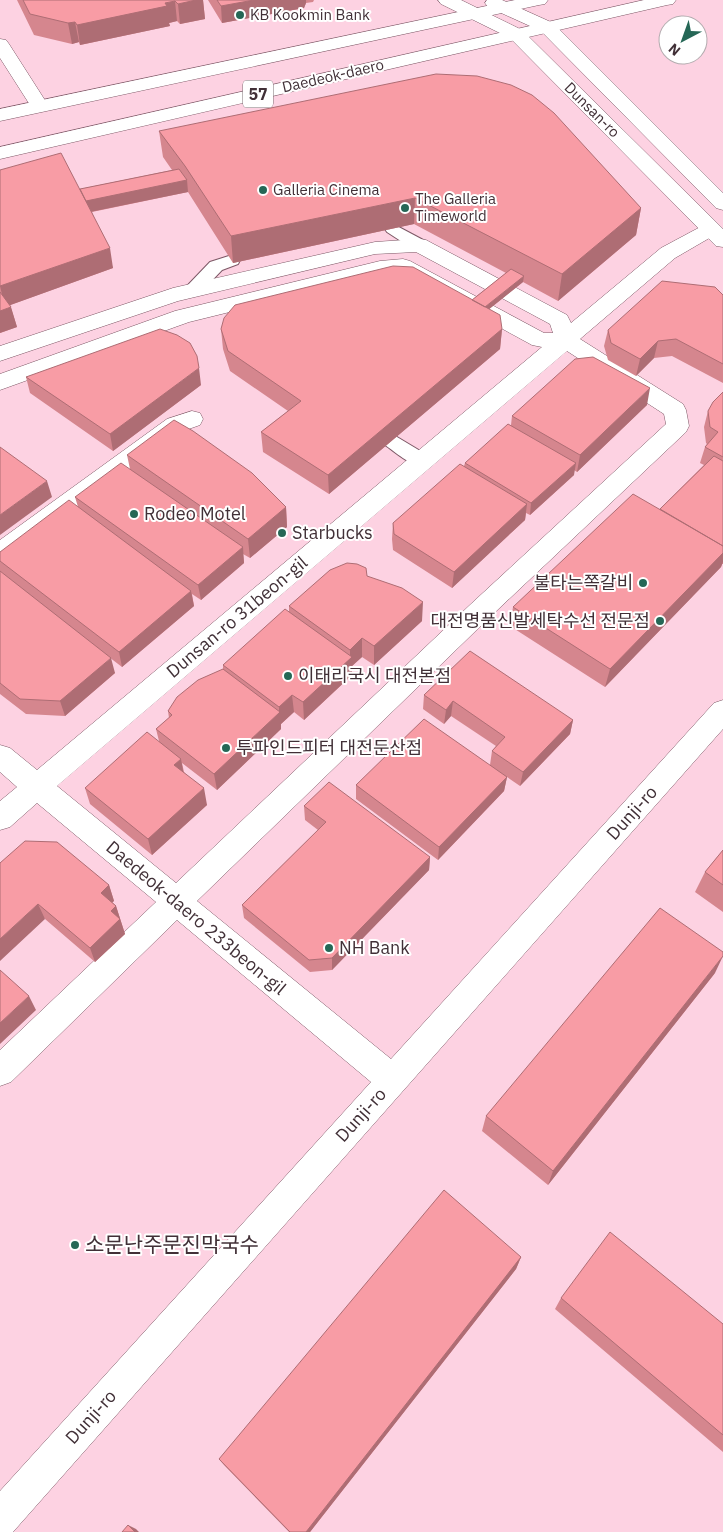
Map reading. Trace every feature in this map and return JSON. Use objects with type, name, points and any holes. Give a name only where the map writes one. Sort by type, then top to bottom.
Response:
[{"type":"street","name":"Dunsan-ro","points":[[447,0],[482,7],[516,34],[717,235]]},
{"type":"street","name":"Daedeok-daero","points":[[0,115],[482,7],[504,7],[539,0]]},
{"type":"street","name":"Daedeok-daero","points":[[0,153],[667,0]]},
{"type":"street","name":"Dunsan-ro","points":[[504,7],[547,27],[723,204]]},
{"type":"street","points":[[0,44],[39,105]]},
{"type":"street","name":"Dunsan-ro 31beon-gil","points":[[0,818],[668,253],[717,235]]},
{"type":"street","points":[[0,354],[173,295],[374,248],[419,245],[559,320],[566,340]]},
{"type":"street","points":[[0,382],[183,316],[380,268],[404,266],[540,340],[566,340],[675,410],[678,426],[481,610],[0,1071]]},
{"type":"street","points":[[0,553],[175,425],[192,419]]},
{"type":"street","name":"Dunji-ro","points":[[0,1519],[723,711]]},
{"type":"street","name":"Daedeok-daero 233beon-gil","points":[[0,756],[393,1080]]},
{"type":"lane","points":[[393,229],[419,245]]},
{"type":"lane","points":[[193,290],[216,266],[232,260]]},
{"type":"lane","points":[[391,441],[422,460]]},
{"type":"building","points":[[23,0],[196,0],[178,4],[175,1],[165,3],[167,6],[77,25],[75,22],[68,23],[30,14]]},
{"type":"building","points":[[217,0],[254,0],[221,6]]},
{"type":"building","name":"The Galleria Timeworld","points":[[436,74],[477,76],[511,85],[532,95],[554,113],[641,208],[562,274],[415,198],[231,236],[185,166],[159,131]]},
{"type":"building","points":[[61,153],[110,248],[0,286],[0,170]]},
{"type":"building","points":[[179,169],[187,180],[86,201],[80,189]]},
{"type":"building","points":[[393,266],[413,267],[500,315],[502,329],[328,475],[261,432],[301,401],[228,351],[221,329],[224,318],[235,305]]},
{"type":"building","points":[[511,269],[524,276],[485,307],[472,300]]},
{"type":"building","points":[[662,281],[715,287],[723,295],[723,364],[676,339],[658,341],[640,359],[611,343],[608,330]]},
{"type":"building","points":[[0,292],[11,307],[0,311]]},
{"type":"building","points":[[160,329],[177,335],[190,343],[197,356],[199,368],[110,434],[26,377]]},
{"type":"building","points":[[593,357],[650,388],[580,455],[512,416],[575,359]]},
{"type":"building","points":[[723,392],[723,457],[705,447],[718,432],[710,427],[708,411],[713,402]]},
{"type":"building","points":[[174,420],[193,431],[252,473],[286,507],[248,539],[127,455]]},
{"type":"building","points":[[508,424],[576,463],[531,503],[465,463]]},
{"type":"building","points":[[0,447],[47,481],[0,515]]},
{"type":"building","points":[[714,456],[723,461],[723,546],[660,509]]},
{"type":"building","points":[[121,463],[243,547],[198,585],[75,497]]},
{"type":"building","points":[[460,464],[527,504],[454,572],[394,534],[393,523]]},
{"type":"building","points":[[633,494],[723,546],[723,553],[610,669],[513,607]]},
{"type":"building","points":[[69,500],[191,591],[119,652],[0,561],[0,552]]},
{"type":"building","points":[[347,563],[357,564],[366,568],[367,576],[402,588],[423,602],[374,646],[362,638],[350,650],[289,606],[330,570]]},
{"type":"building","points":[[0,571],[111,658],[60,701],[20,699],[0,683]]},
{"type":"building","points":[[285,609],[352,657],[303,702],[292,695],[279,707],[223,665]]},
{"type":"building","points":[[470,651],[573,720],[523,772],[492,751],[505,737],[453,701],[446,710],[424,695]]},
{"type":"building","points":[[223,669],[280,712],[214,774],[156,729],[172,715],[168,711],[177,697],[198,680]]},
{"type":"building","points":[[424,719],[507,777],[439,847],[356,785]]},
{"type":"building","points":[[147,732],[181,759],[174,765],[204,788],[148,839],[85,788]]},
{"type":"building","points":[[329,782],[430,857],[332,958],[309,960],[242,905],[326,822],[304,806]]},
{"type":"building","points":[[25,841],[57,842],[109,885],[101,893],[116,906],[111,911],[120,919],[90,948],[38,904],[0,939],[0,863]]},
{"type":"building","points":[[723,850],[723,885],[705,872]]},
{"type":"building","points":[[660,908],[723,952],[723,956],[553,1171],[486,1116]]},
{"type":"building","points":[[0,970],[29,996],[0,1023]]},
{"type":"building","points":[[444,1190],[521,1257],[306,1532],[290,1532],[219,1459]]},
{"type":"building","points":[[610,1232],[723,1324],[723,1435],[561,1298]]},
{"type":"building","points":[[128,1525],[135,1532],[122,1532]]},
{"type":"place","name":"KB Kookmin Bank","points":[[240,15]]},
{"type":"place","name":"Galleria Cinema","points":[[263,190]]},
{"type":"place","name":"The Galleria Timeworld","points":[[405,208]]},
{"type":"place","name":"Rodeo Motel","points":[[134,514]]},
{"type":"place","name":"Starbucks","points":[[282,533]]},
{"type":"place","name":"불타는쪽갈비","points":[[643,583]]},
{"type":"place","name":"대전명품신발세탁수선 전문점","points":[[660,621]]},
{"type":"place","name":"이태리국시 대전본점","points":[[288,676]]},
{"type":"place","name":"투파인드피터 대전둔산점","points":[[226,748]]},
{"type":"place","name":"NH Bank","points":[[329,948]]},
{"type":"place","name":"소문난주문진막국수","points":[[75,1245]]}]
